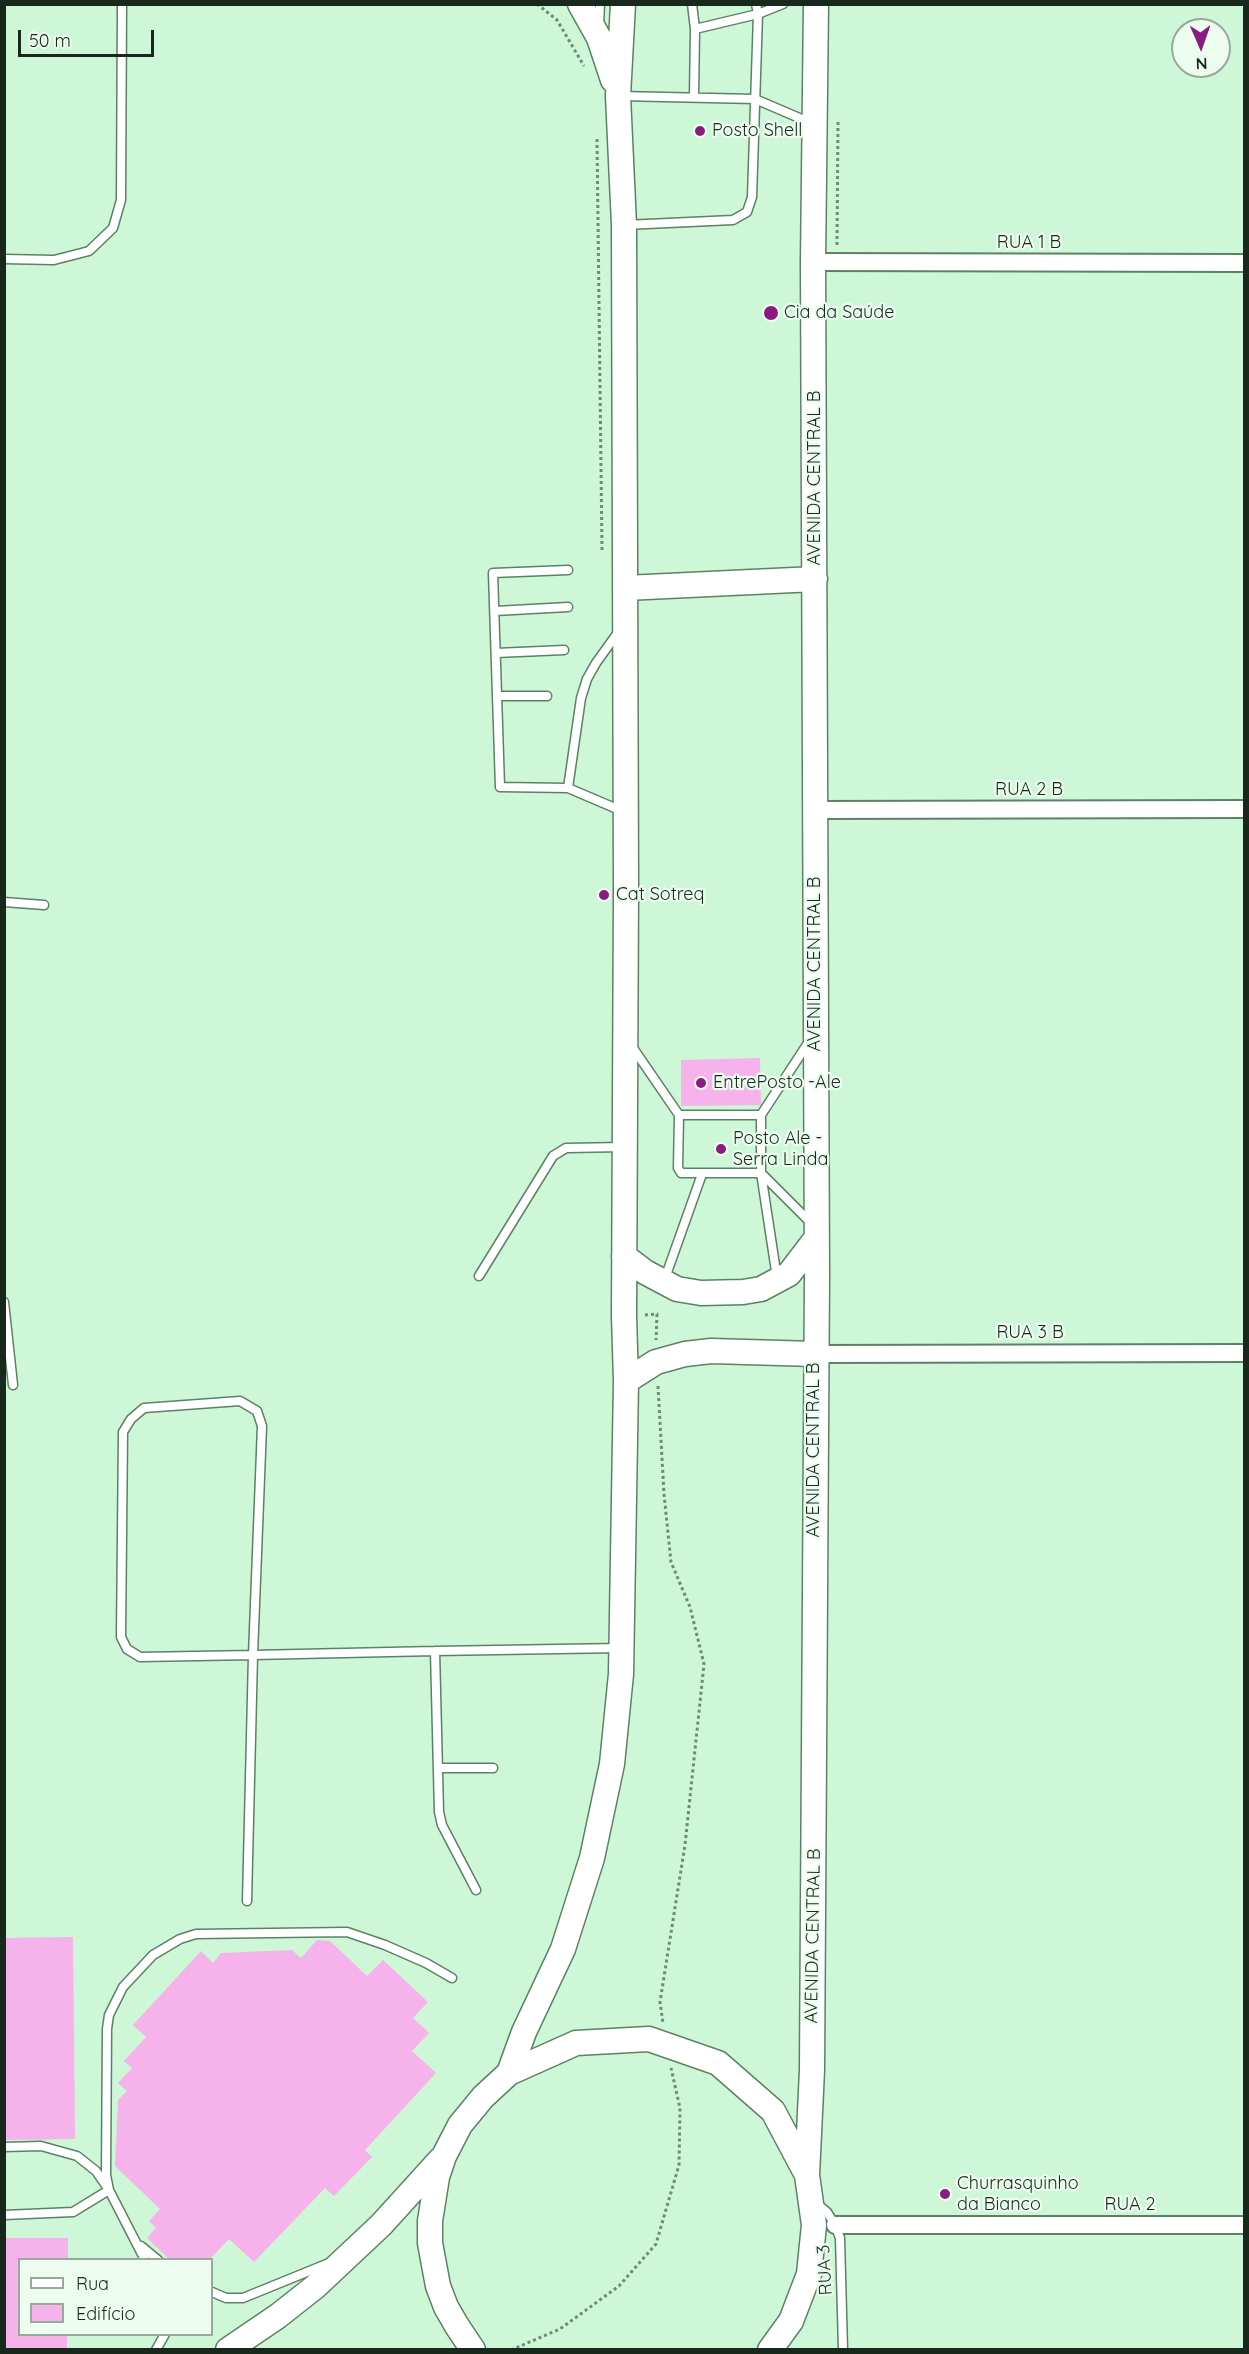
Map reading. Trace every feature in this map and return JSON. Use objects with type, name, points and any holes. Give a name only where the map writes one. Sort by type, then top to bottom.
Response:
[{"type":"main road","name":"AVENIDA CENTRAL B","points":[[510,2073],[524,2032],[563,1949],[592,1858],[613,1756],[618,1713],[626,1381],[624,225],[618,96],[622,4]]},
{"type":"main road","name":"AVENIDA CENTRAL B","points":[[770,2349],[790,2320],[809,2274],[814,2233],[812,2200],[807,2175],[812,2047],[815,579],[825,262],[814,124],[816,4]]},
{"type":"main road","points":[[585,5],[599,38],[618,96]]},
{"type":"main road","points":[[625,588],[815,579]]},
{"type":"main road","points":[[624,1256],[677,1289],[701,1293],[743,1292],[761,1289],[789,1274],[815,1234]]},
{"type":"main road","points":[[626,1381],[656,1362],[685,1354],[711,1351],[814,1354]]},
{"type":"main road","name":"AVENIDA CENTRAL B","points":[[473,2349],[446,2307],[433,2265],[430,2221],[434,2188],[444,2156],[460,2125],[483,2097],[510,2073],[576,2043],[649,2039],[718,2063],[773,2111],[807,2175]]},
{"type":"main road","points":[[228,2349],[278,2316],[352,2253],[444,2156]]},
{"type":"street","name":"RUA 1 B","points":[[825,262],[1245,263]]},
{"type":"street","name":"RUA 2 B","points":[[814,810],[1245,809]]},
{"type":"street","name":"RUA 3 B","points":[[814,1354],[1245,1353]]},
{"type":"street","name":"RUA 2","points":[[835,2225],[1245,2225]]},
{"type":"lane","points":[[4,259],[54,260],[90,251],[113,228],[121,200],[122,4]]},
{"type":"lane","points":[[692,4],[695,29],[694,97]]},
{"type":"lane","points":[[624,225],[733,220],[747,212],[752,197],[758,14],[756,4]]},
{"type":"lane","points":[[695,29],[758,14],[783,4]]},
{"type":"lane","points":[[618,96],[755,99],[814,124]]},
{"type":"lane","points":[[568,570],[493,573],[500,787],[568,788],[626,813]]},
{"type":"lane","points":[[495,611],[568,607]]},
{"type":"lane","points":[[568,788],[581,698],[587,679],[625,624]]},
{"type":"lane","points":[[496,653],[564,650]]},
{"type":"lane","points":[[497,696],[547,696]]},
{"type":"lane","points":[[4,902],[44,905]]},
{"type":"lane","points":[[777,1282],[761,1173],[761,1116],[815,1032]]},
{"type":"lane","points":[[625,1036],[678,1115],[678,1168],[681,1173],[686,1175],[761,1173],[815,1234]]},
{"type":"lane","points":[[678,1115],[761,1116]]},
{"type":"lane","points":[[479,1276],[553,1156],[566,1148],[624,1147]]},
{"type":"lane","points":[[664,1283],[702,1174]]},
{"type":"lane","points":[[4,1302],[13,1385]]},
{"type":"lane","points":[[247,1901],[253,1655],[262,1426],[257,1411],[240,1401],[144,1408],[130,1419],[123,1432],[121,1637],[127,1649],[140,1657],[253,1655],[435,1651],[621,1648]]},
{"type":"lane","points":[[435,1651],[442,1825],[476,1890]]},
{"type":"lane","points":[[438,1768],[493,1768]]},
{"type":"lane","points":[[109,2190],[106,2175],[109,2015],[123,1987],[135,1971],[164,1947],[196,1934],[347,1932],[385,1945],[426,1963],[452,1978]]},
{"type":"lane","points":[[4,2147],[41,2146],[77,2156],[96,2171],[109,2190],[145,2258]]},
{"type":"lane","points":[[4,2214],[73,2212],[109,2190]]},
{"type":"lane","name":"RUA 3","points":[[812,2200],[827,2212],[840,2238],[843,2349]]},
{"type":"lane","points":[[138,2244],[157,2258]]},
{"type":"lane","points":[[213,2292],[226,2298],[243,2298],[352,2253]]},
{"type":"lane","points":[[156,2349],[164,2336]]},
{"type":"path","points":[[825,262],[838,110]]},
{"type":"building","points":[[760,1058],[761,1105],[681,1106],[681,1060]]},
{"type":"building","points":[[73,1937],[75,2139],[4,2140],[4,1938]]},
{"type":"building","points":[[317,1940],[330,1941],[367,1976],[383,1960],[428,2002],[413,2018],[429,2033],[412,2051],[436,2073],[365,2150],[372,2157],[334,2196],[325,2188],[254,2262],[229,2239],[211,2258],[168,2258],[147,2238],[156,2228],[149,2221],[160,2209],[115,2166],[118,2100],[127,2091],[118,2083],[132,2068],[124,2061],[146,2037],[133,2025],[201,1951],[213,1963],[221,1953],[292,1950],[301,1958]]},
{"type":"building","points":[[4,2238],[68,2238],[68,2258],[18,2258],[18,2336],[67,2336],[67,2350],[4,2350]]},
{"type":"place","name":"Posto Shell","points":[[700,131]]},
{"type":"place","name":"Cia da Saúde","points":[[771,313]]},
{"type":"place","name":"Cat Sotreq","points":[[604,895]]},
{"type":"place","name":"EntrePosto -Ale","points":[[701,1083]]},
{"type":"place","name":"Posto Ale - Serra Linda","points":[[721,1149]]},
{"type":"place","name":"Churrasquinho da Bianco","points":[[945,2194]]}]
